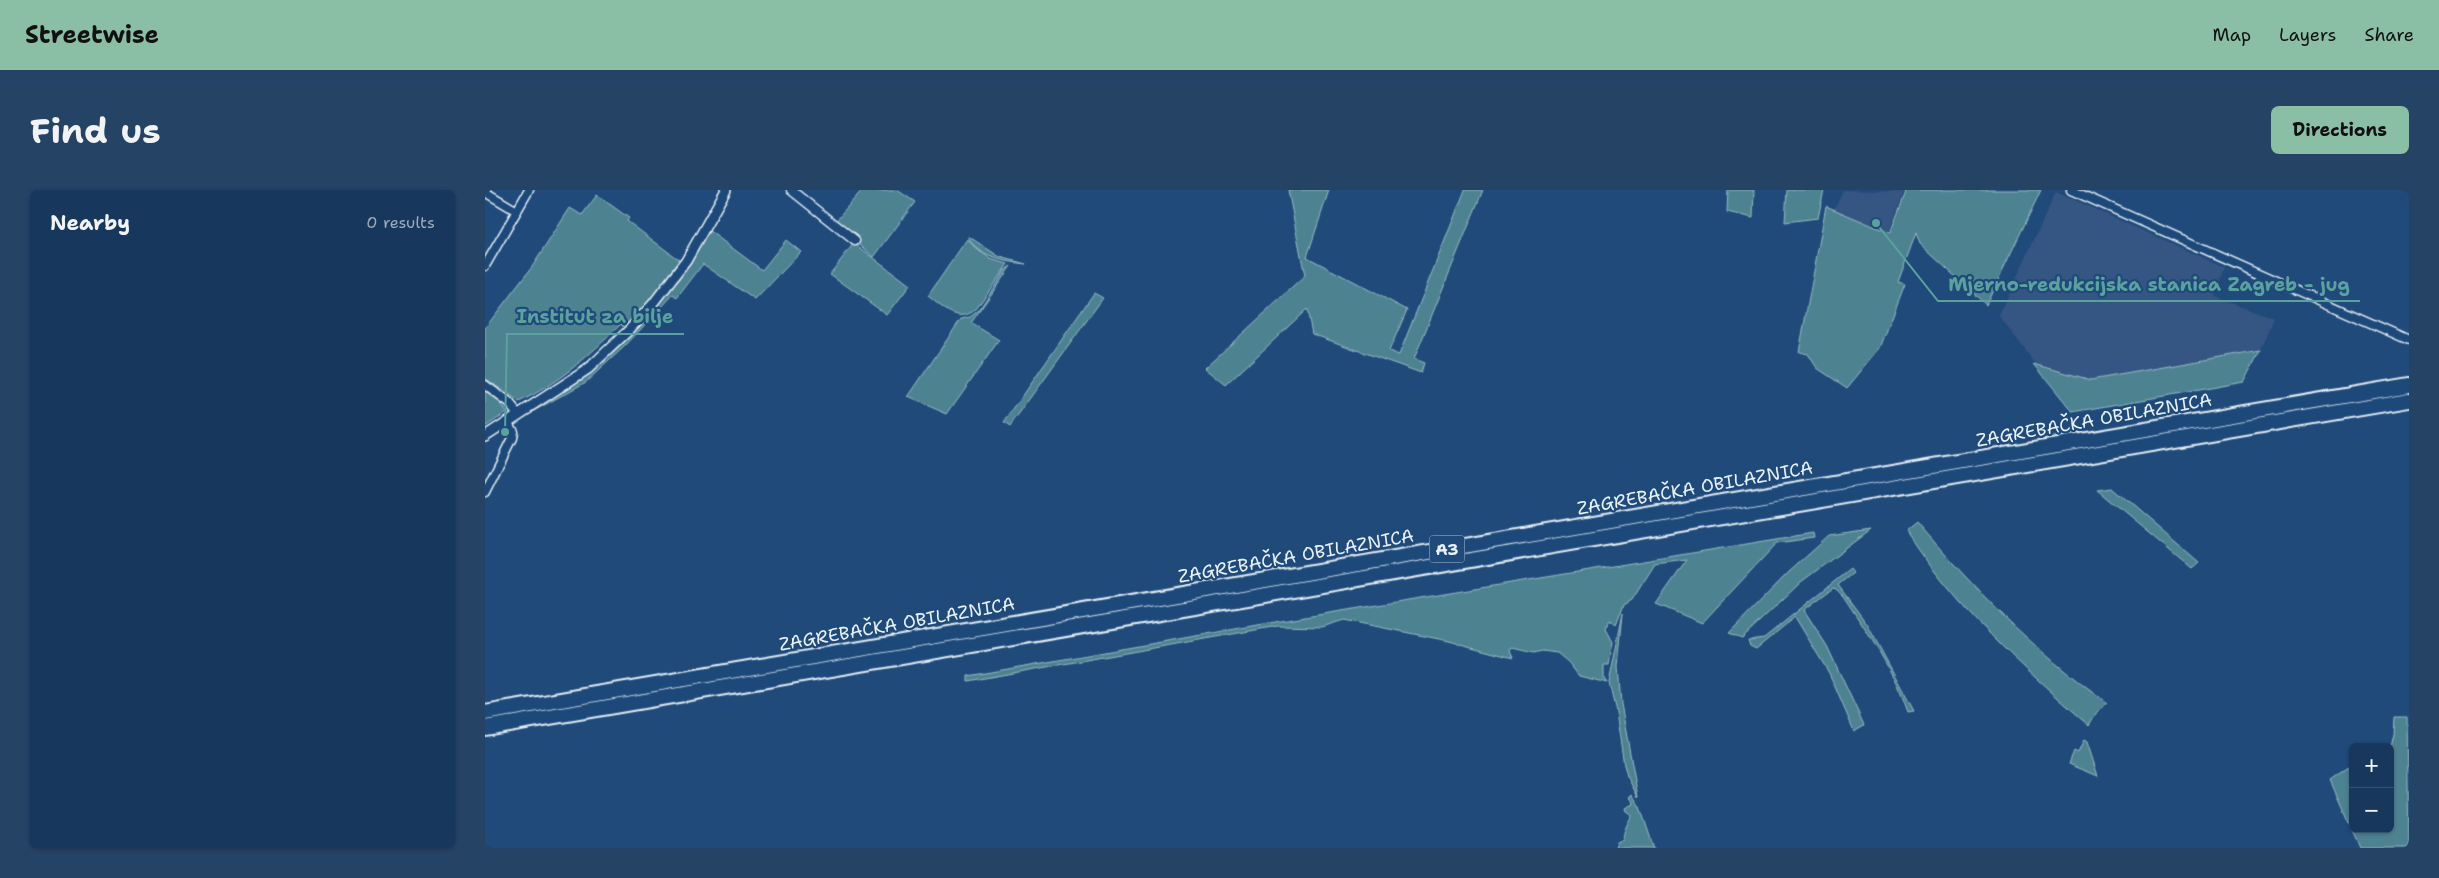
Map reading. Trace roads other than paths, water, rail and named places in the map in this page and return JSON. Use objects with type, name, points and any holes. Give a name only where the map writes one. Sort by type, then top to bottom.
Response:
[{"type":"highway","name":"ZAGREBAČKA OBILAZNICA","points":[[485,713],[2409,385]]},
{"type":"highway","name":"ZAGREBAČKA OBILAZNICA","points":[[485,728],[2409,400]]},
{"type":"street","points":[[485,266],[529,190]]},
{"type":"street","points":[[485,436],[588,369],[635,324],[686,261],[726,190]]},
{"type":"street","points":[[791,190],[855,241]]},
{"type":"street","points":[[2074,191],[2409,340]]},
{"type":"street","points":[[485,192],[517,211]]},
{"type":"street","points":[[485,385],[509,403],[518,414]]},
{"type":"street","points":[[485,492],[512,438],[513,431],[508,422]]},
{"type":"place","name":"Mjerno-redukcijska stanica Zagreb - jug","points":[[1876,223]]},
{"type":"place","name":"Institut za bilje","points":[[505,432]]}]
